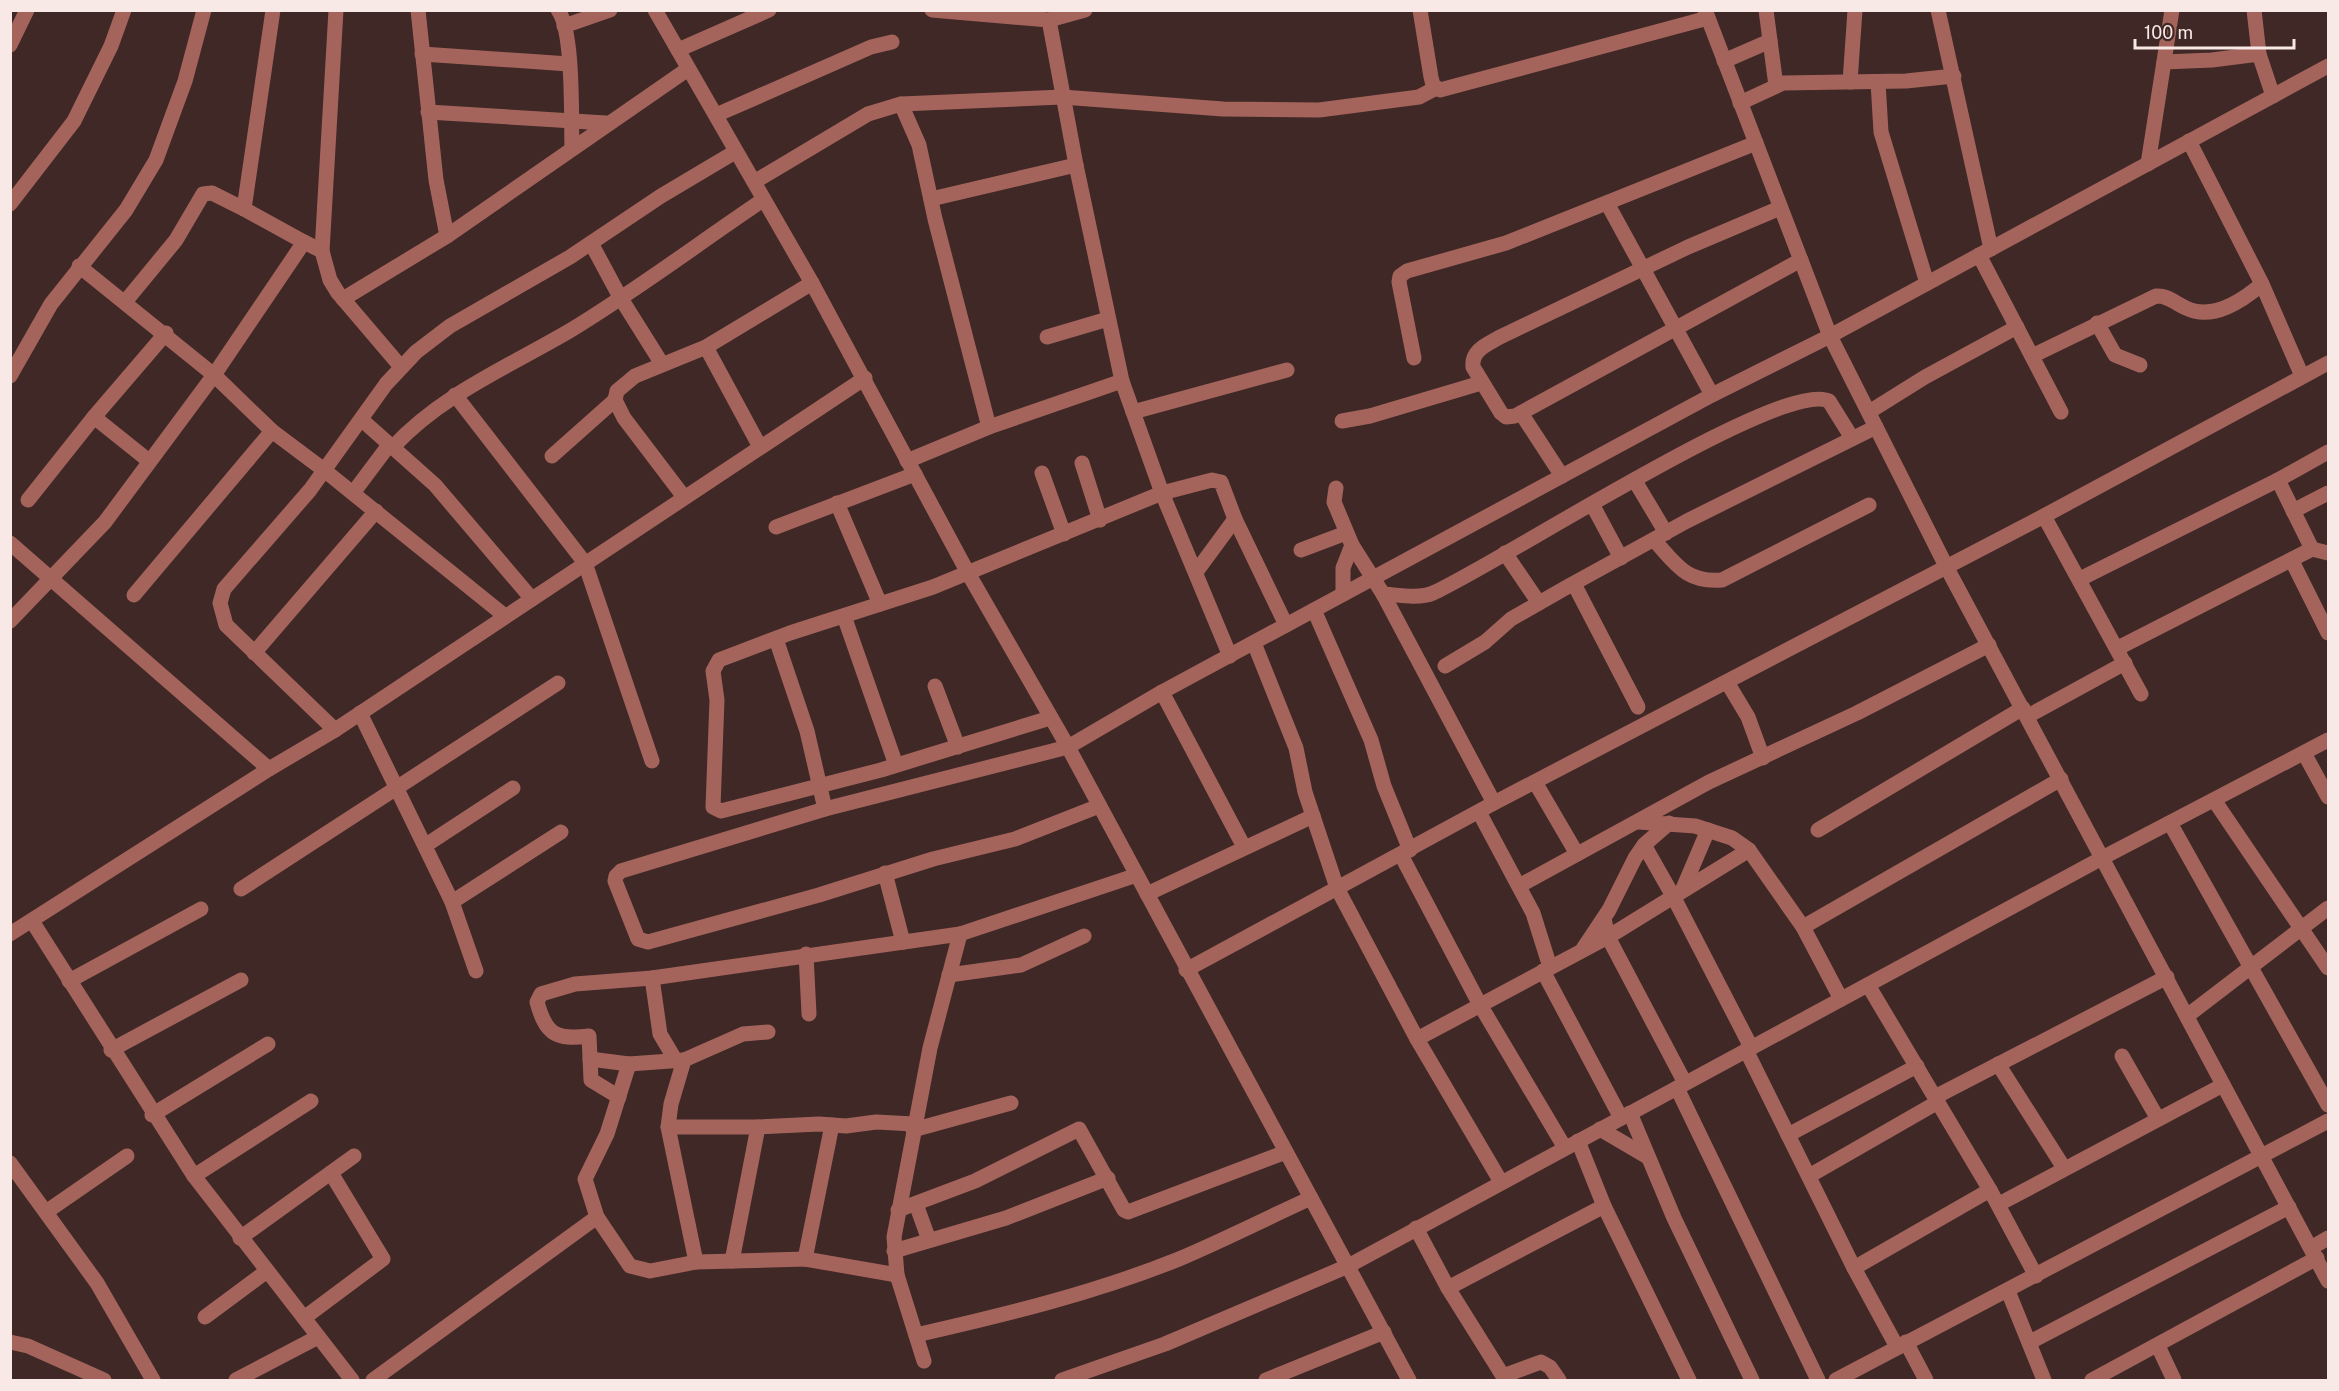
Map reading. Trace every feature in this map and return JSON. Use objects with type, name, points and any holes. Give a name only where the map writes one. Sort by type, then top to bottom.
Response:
[{"type":"street","points":[[10,45],[27,10]]},
{"type":"street","points":[[10,204],[74,121],[111,46],[124,10]]},
{"type":"street","points":[[10,376],[51,304],[126,210],[156,160],[186,81],[204,10]]},
{"type":"street","points":[[243,209],[273,10]]},
{"type":"street","points":[[336,10],[322,251],[330,280],[343,299],[401,367]]},
{"type":"street","points":[[418,10],[436,180],[447,236]]},
{"type":"street","points":[[558,10],[564,26],[569,64],[572,149]]},
{"type":"street","points":[[564,26],[610,10]]},
{"type":"street","points":[[655,10],[735,152],[813,283],[968,573],[1068,747],[1186,970],[1409,1380]]},
{"type":"street","points":[[678,50],[769,10]]},
{"type":"street","points":[[932,10],[1049,20],[1085,10]]},
{"type":"street","points":[[1420,10],[1431,77],[1436,88]]},
{"type":"street","points":[[1766,10],[1776,86]]},
{"type":"street","points":[[1850,82],[1855,10]]},
{"type":"street","points":[[1938,10],[1943,39],[1954,76],[1985,252],[2017,327],[2061,412]]},
{"type":"street","points":[[2148,164],[2172,10]]},
{"type":"street","points":[[2254,10],[2259,54],[2273,96]]},
{"type":"street","points":[[754,183],[868,114],[901,104],[1062,97],[1223,109],[1319,110],[1419,98],[1436,88],[1446,90],[1706,14],[1830,336],[1947,568],[2104,857],[2223,1085],[2264,1156],[2328,1281]]},
{"type":"street","points":[[1049,20],[1062,97],[1122,381],[1162,493],[1230,656]]},
{"type":"street","points":[[1724,61],[1770,40]]},
{"type":"street","points":[[716,116],[871,47],[892,42]]},
{"type":"street","points":[[422,54],[569,64]]},
{"type":"street","points":[[2164,62],[2212,60],[2259,54]]},
{"type":"street","points":[[1099,807],[1015,839],[885,873],[819,895],[648,942],[638,939],[615,881],[619,872],[825,810],[1068,747],[1162,692],[1343,594],[1712,395],[1830,336],[2328,66]]},
{"type":"street","points":[[343,299],[447,236],[606,123],[688,69]]},
{"type":"street","points":[[1740,103],[1776,86],[1790,83],[1878,82],[1954,76]]},
{"type":"street","points":[[1878,82],[1881,132],[1927,283]]},
{"type":"street","points":[[901,104],[920,146],[931,199],[988,426]]},
{"type":"street","points":[[428,111],[606,123]]},
{"type":"street","points":[[2189,141],[2262,284],[2302,376]]},
{"type":"street","points":[[1414,358],[1400,276],[1407,271],[1506,243],[1756,143]]},
{"type":"street","points":[[335,730],[226,624],[220,603],[224,589],[289,516],[401,367],[450,326],[591,243],[660,196],[735,152]]},
{"type":"street","points":[[931,199],[1076,165]]},
{"type":"street","points":[[125,302],[176,240],[203,194],[212,193],[322,251]]},
{"type":"street","points":[[353,493],[391,446],[455,394],[570,330],[763,200]]},
{"type":"street","points":[[1607,203],[1641,270],[1712,395]]},
{"type":"street","points":[[1780,208],[1552,310],[1480,349],[1472,362],[1481,382],[1501,413],[1506,417],[1521,413],[1801,260]]},
{"type":"street","points":[[10,621],[105,522],[214,375],[304,242]]},
{"type":"street","points":[[591,243],[620,297],[662,364]]},
{"type":"street","points":[[80,267],[166,333],[272,431],[376,511],[505,616]]},
{"type":"street","points":[[684,497],[624,418],[615,400],[616,391],[623,383],[662,364],[706,347],[813,283]]},
{"type":"street","points":[[2032,357],[2097,323],[2162,296],[2193,311],[2208,312],[2238,302],[2262,284]]},
{"type":"street","points":[[1047,337],[1108,319]]},
{"type":"street","points":[[2097,323],[2115,355],[2140,364]]},
{"type":"street","points":[[1869,412],[1925,377],[2017,327]]},
{"type":"street","points":[[28,500],[94,417],[166,333]]},
{"type":"street","points":[[706,347],[760,447]]},
{"type":"street","points":[[1186,970],[1494,803],[1947,568],[2328,363]]},
{"type":"street","points":[[1133,412],[1287,370]]},
{"type":"street","points":[[11,933],[269,769],[335,730],[865,378]]},
{"type":"street","points":[[776,527],[837,503],[988,426],[1122,381]]},
{"type":"street","points":[[1342,421],[1370,416],[1481,382]]},
{"type":"street","points":[[455,394],[585,563],[652,760]]},
{"type":"street","points":[[1383,594],[1431,594],[1730,429],[1811,398],[1822,398],[1834,406],[1852,438]]},
{"type":"street","points":[[552,456],[615,400]]},
{"type":"street","points":[[1521,413],[1562,476]]},
{"type":"street","points":[[94,417],[149,461]]},
{"type":"street","points":[[362,420],[435,485],[532,598]]},
{"type":"street","points":[[1445,666],[1485,642],[1505,623],[1539,603],[1660,536],[1876,427]]},
{"type":"street","points":[[134,595],[272,431]]},
{"type":"street","points":[[2080,579],[2328,452]]},
{"type":"street","points":[[1082,463],[1100,520]]},
{"type":"street","points":[[1042,473],[1064,534]]},
{"type":"street","points":[[1050,718],[889,768],[721,811],[713,807],[717,700],[715,667],[723,658],[968,573],[1162,493],[1218,480],[1221,482],[1235,519],[1286,625]]},
{"type":"street","points":[[2277,480],[2312,549]]},
{"type":"street","points":[[1635,481],[1660,536],[1688,575],[1701,579],[1722,580],[1869,505]]},
{"type":"street","points":[[1336,488],[1334,502],[1349,539],[1383,594],[1494,803]]},
{"type":"street","points":[[2294,511],[2328,493]]},
{"type":"street","points":[[837,503],[880,604]]},
{"type":"street","points":[[1592,504],[1621,558]]},
{"type":"street","points":[[254,653],[376,511]]},
{"type":"street","points":[[2044,516],[2118,648],[2141,694]]},
{"type":"street","points":[[1196,572],[1235,519]]},
{"type":"street","points":[[1300,550],[1349,539]]},
{"type":"street","points":[[1343,594],[1343,568],[1349,539]]},
{"type":"street","points":[[1219,541],[1247,544]]},
{"type":"street","points":[[10,543],[53,578],[269,769]]},
{"type":"street","points":[[2118,648],[2312,549],[2328,553]]},
{"type":"street","points":[[1505,553],[1539,603]]},
{"type":"street","points":[[2292,561],[2328,633]]},
{"type":"street","points":[[1574,584],[1638,707]]},
{"type":"street","points":[[1314,610],[1371,740],[1405,853],[1479,1003],[1571,1145],[1604,1206],[1689,1380]]},
{"type":"street","points":[[844,616],[889,768],[891,792]]},
{"type":"street","points":[[776,639],[807,731],[825,810]]},
{"type":"street","points":[[1254,643],[1294,740],[1313,816],[1337,888],[1416,1039],[1501,1182]]},
{"type":"street","points":[[1519,886],[1708,782],[1763,758],[1989,645]]},
{"type":"street","points":[[1818,830],[2026,712],[2125,663]]},
{"type":"street","points":[[241,889],[558,682]]},
{"type":"street","points":[[1727,682],[1748,717],[1763,758]]},
{"type":"street","points":[[935,686],[957,747]]},
{"type":"street","points":[[1162,692],[1244,846]]},
{"type":"street","points":[[360,713],[452,902],[476,971]]},
{"type":"street","points":[[1062,1380],[1165,1344],[1348,1266],[2104,857],[2328,740]]},
{"type":"street","points":[[2304,753],[2328,797]]},
{"type":"street","points":[[1803,927],[2061,778]]},
{"type":"street","points":[[1535,782],[1577,854]]},
{"type":"street","points":[[426,845],[513,788]]},
{"type":"street","points":[[2214,800],[2328,968]]},
{"type":"street","points":[[1479,812],[1536,920],[1546,969],[1626,1115],[1752,1380]]},
{"type":"street","points":[[1147,894],[1244,846],[1313,816]]},
{"type":"street","points":[[1639,822],[1685,823],[1732,838],[1749,850],[1803,927],[1841,999]]},
{"type":"street","points":[[1581,951],[1604,919],[1644,845],[1670,823]]},
{"type":"street","points":[[2170,823],[2328,1105]]},
{"type":"street","points":[[1678,894],[1708,830]]},
{"type":"street","points":[[452,902],[561,832]]},
{"type":"street","points":[[1644,845],[1678,894],[1788,1135],[1854,1268],[1926,1380]]},
{"type":"street","points":[[1416,1039],[1479,1003],[1608,937],[1749,850]]},
{"type":"street","points":[[885,873],[903,942]]},
{"type":"street","points":[[619,1097],[593,1082],[589,1036],[563,1038],[550,1031],[538,1007],[540,995],[553,988],[575,984],[652,978],[806,954],[960,934],[1137,875]]},
{"type":"street","points":[[2187,1016],[2328,908]]},
{"type":"street","points":[[69,981],[201,909]]},
{"type":"street","points":[[1604,919],[1608,937],[1681,1085],[1818,1380]]},
{"type":"street","points":[[32,921],[152,1115],[194,1176],[352,1380]]},
{"type":"street","points":[[924,1361],[897,1275],[894,1251],[898,1210],[930,1048],[960,934]]},
{"type":"street","points":[[949,975],[1021,965],[1084,936]]},
{"type":"street","points":[[806,954],[809,1014]]},
{"type":"street","points":[[1809,1176],[1998,1064],[2167,977]]},
{"type":"street","points":[[652,978],[660,1034],[680,1060],[668,1127],[696,1262]]},
{"type":"street","points":[[111,1050],[241,980]]},
{"type":"street","points":[[1868,985],[1999,1204],[2036,1276]]},
{"type":"street","points":[[590,1059],[629,1064],[680,1060],[743,1034],[768,1032]]},
{"type":"street","points":[[152,1115],[268,1044]]},
{"type":"street","points":[[2122,1056],[2158,1119]]},
{"type":"street","points":[[629,1064],[600,1150],[585,1179],[597,1217],[626,1262],[636,1269],[650,1271],[696,1262],[805,1259],[897,1275]]},
{"type":"street","points":[[1998,1064],[2064,1168]]},
{"type":"street","points":[[1788,1135],[1917,1066]]},
{"type":"street","points":[[1999,1204],[2223,1085]]},
{"type":"street","points":[[194,1176],[311,1101]]},
{"type":"street","points":[[668,1127],[758,1128],[876,1122],[914,1127],[1011,1103]]},
{"type":"street","points":[[1836,1380],[1854,1376],[1902,1344],[2008,1291],[2328,1121]]},
{"type":"street","points":[[805,1259],[832,1125]]},
{"type":"street","points":[[732,1261],[758,1128]]},
{"type":"street","points":[[898,1210],[975,1181],[1080,1129],[1124,1210],[1130,1212],[1286,1152]]},
{"type":"street","points":[[1600,1129],[1646,1156]]},
{"type":"street","points":[[46,1212],[127,1156]]},
{"type":"street","points":[[240,1238],[354,1156]]},
{"type":"street","points":[[10,1163],[97,1283],[153,1380]]},
{"type":"street","points":[[304,1318],[383,1259],[331,1173]]},
{"type":"street","points":[[894,1251],[1006,1218],[1108,1178]]},
{"type":"street","points":[[1854,1268],[1990,1190]]},
{"type":"street","points":[[916,1335],[994,1317],[1122,1280],[1179,1259],[1311,1198]]},
{"type":"street","points":[[916,1204],[929,1240]]},
{"type":"street","points":[[1448,1288],[1604,1206]]},
{"type":"street","points":[[2030,1342],[2289,1207]]},
{"type":"street","points":[[373,1380],[597,1217]]},
{"type":"street","points":[[1416,1228],[1500,1378],[1541,1362],[1550,1367],[1559,1380]]},
{"type":"street","points":[[2092,1380],[2158,1346],[2314,1253],[2328,1238]]},
{"type":"street","points":[[206,1317],[267,1271]]},
{"type":"street","points":[[2008,1291],[2044,1380]]},
{"type":"street","points":[[1266,1380],[1384,1332]]},
{"type":"street","points":[[236,1380],[318,1337]]},
{"type":"street","points":[[10,1342],[28,1346],[104,1380]]},
{"type":"street","points":[[2158,1346],[2174,1380]]}]
